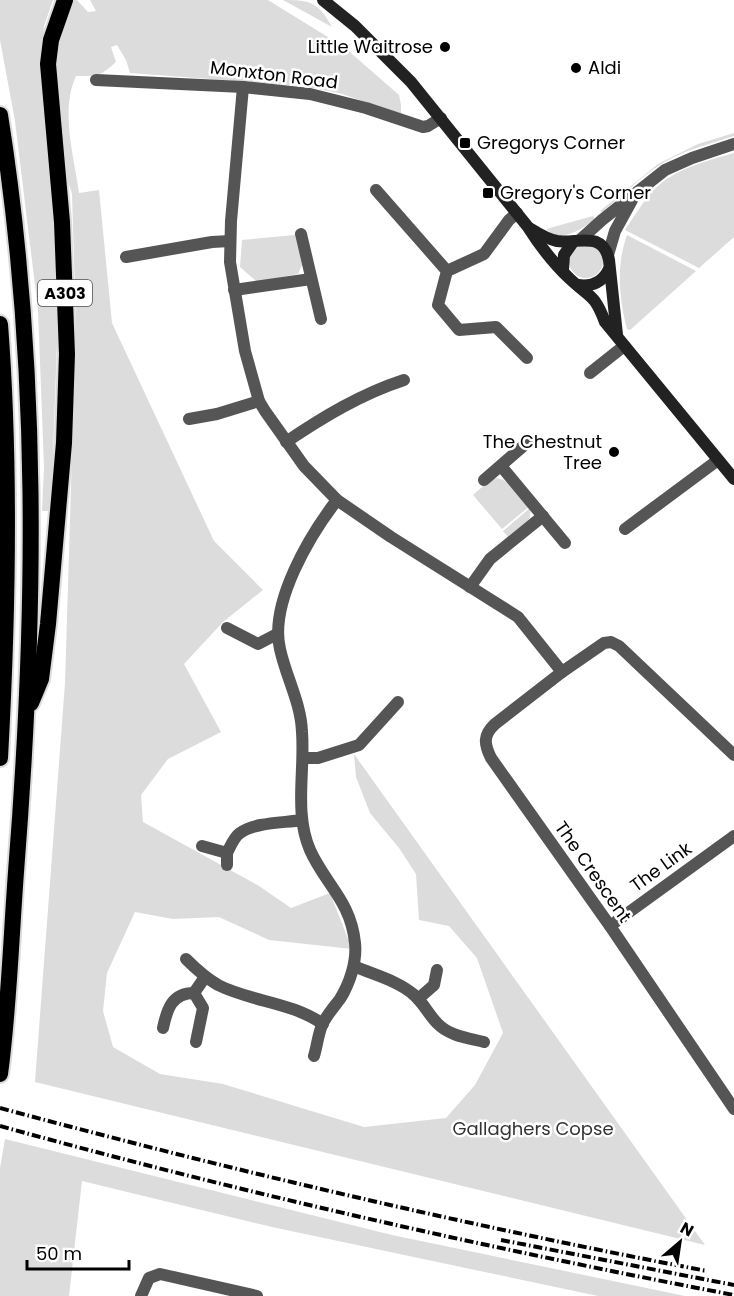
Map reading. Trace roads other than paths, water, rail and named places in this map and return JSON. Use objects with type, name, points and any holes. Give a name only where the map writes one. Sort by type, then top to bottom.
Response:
[{"type":"highway","name":"A303","points":[[27,712],[41,679],[54,570],[64,443],[66,307],[62,222],[48,64],[51,40],[65,0]]},
{"type":"highway","name":"A303","points":[[0,115],[16,232],[29,405],[32,567],[27,712],[1,1070]]},
{"type":"highway","points":[[0,324],[7,491],[6,628],[0,758]]},
{"type":"main road","points":[[324,0],[394,63],[517,213],[544,252],[597,302],[605,322],[734,479]]},
{"type":"main road","points":[[528,227],[549,239],[598,243],[608,255],[620,341]]},
{"type":"main road","points":[[563,270],[564,255],[577,240]]},
{"type":"main road","points":[[579,285],[588,286],[597,283],[604,278],[609,269]]},
{"type":"street","name":"Monxton Road","points":[[96,80],[243,87],[329,98],[366,108],[416,126],[428,126],[441,118]]},
{"type":"street","points":[[243,87],[230,241],[234,290],[245,351],[259,401],[286,442],[304,466],[337,500],[518,617],[562,672],[604,644],[611,642],[619,646],[734,755]]},
{"type":"street","points":[[577,240],[665,171],[692,158],[734,144]]},
{"type":"street","points":[[376,190],[447,271]]},
{"type":"street","points":[[608,255],[615,231],[634,196]]},
{"type":"street","points":[[447,271],[484,254],[509,220],[517,213]]},
{"type":"street","points":[[301,234],[321,320]]},
{"type":"street","points":[[126,257],[230,241]]},
{"type":"street","points":[[447,271],[438,305],[459,330],[496,327],[528,358]]},
{"type":"street","points":[[234,290],[311,279]]},
{"type":"street","points":[[590,373],[620,341]]},
{"type":"street","points":[[286,442],[348,403],[378,388],[404,380]]},
{"type":"street","points":[[189,419],[217,414],[259,401]]},
{"type":"street","points":[[484,480],[528,442]]},
{"type":"street","points":[[625,529],[718,460]]},
{"type":"street","points":[[501,466],[565,543]]},
{"type":"street","points":[[314,1056],[322,1024],[342,996],[354,966],[356,944],[348,910],[310,850],[302,820],[302,730],[277,634],[282,606],[301,555],[316,528],[337,500]]},
{"type":"street","points":[[470,587],[490,559],[543,516]]},
{"type":"street","points":[[227,628],[258,644],[277,634]]},
{"type":"street","name":"The Crescent","points":[[562,672],[495,724],[487,733],[485,744],[491,758],[610,926],[734,1109]]},
{"type":"street","points":[[303,758],[318,758],[358,745],[398,702]]},
{"type":"street","points":[[202,846],[227,859],[232,843],[240,833],[265,824],[302,820]]},
{"type":"street","name":"The Link","points":[[610,926],[734,836]]},
{"type":"street","points":[[186,959],[205,977],[220,986],[292,1008],[311,1016],[322,1024]]},
{"type":"street","points":[[354,966],[401,985],[418,999],[437,1023],[447,1030],[484,1042]]},
{"type":"street","points":[[418,999],[434,985],[437,970]]},
{"type":"street","points":[[163,1028],[172,1001],[179,995],[194,993],[205,977]]},
{"type":"street","points":[[194,993],[203,1008],[196,1042]]},
{"type":"street","points":[[141,1296],[149,1278],[160,1274],[257,1296]]},
{"type":"railway","points":[[0,1108],[176,1154],[352,1196],[707,1271]]},
{"type":"railway","points":[[0,1126],[273,1197],[457,1239],[734,1295]]},
{"type":"railway","points":[[501,1240],[734,1285]]},
{"type":"place","name":"Little Waitrose","points":[[445,47]]},
{"type":"place","name":"Aldi","points":[[576,68]]},
{"type":"place","name":"Gregorys Corner","points":[[465,143]]},
{"type":"place","name":"Gregory's Corner","points":[[488,193]]},
{"type":"place","name":"The Chestnut Tree","points":[[614,452]]},
{"type":"park label","name":"Gallaghers Copse","points":[[533,1129]]}]
